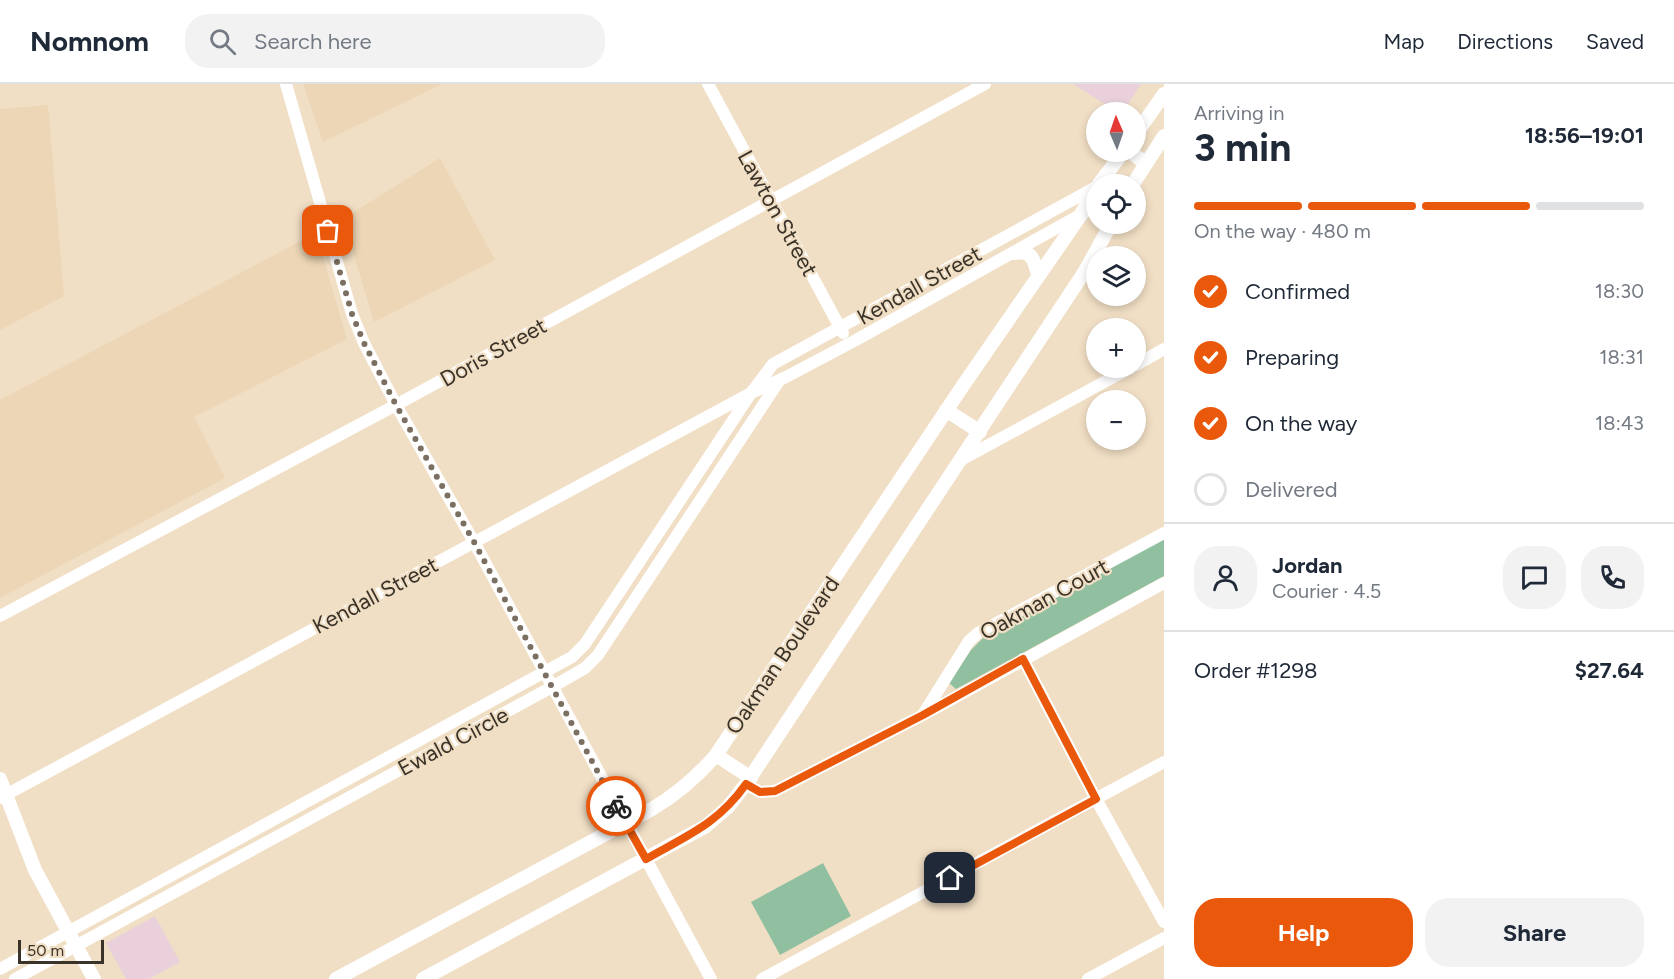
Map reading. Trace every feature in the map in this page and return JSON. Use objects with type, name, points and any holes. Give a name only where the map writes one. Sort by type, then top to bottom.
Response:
[{"type":"street","points":[[286,84],[352,314],[364,343],[711,979]]},
{"type":"street","name":"Lawton Street","points":[[708,84],[848,343]]},
{"type":"street","name":"Doris Street","points":[[0,616],[396,405],[985,84]]},
{"type":"street","points":[[1146,120],[1164,94]]},
{"type":"street","points":[[1140,174],[1164,136]]},
{"type":"street","name":"Kendall Street","points":[[751,393],[773,364],[1086,193]]},
{"type":"street","name":"Oakman Boulevard","points":[[336,979],[673,797],[700,773],[716,755],[946,410],[1086,206]]},
{"type":"street","name":"Kendall Street","points":[[3,796],[848,343],[1086,213]]},
{"type":"street","name":"Oakman Boulevard","points":[[423,979],[706,826],[728,807],[748,781],[980,432],[1084,271],[1105,234]]},
{"type":"street","points":[[1014,253],[1024,251],[1028,253],[1038,274]]},
{"type":"street","points":[[1146,360],[1164,350]]},
{"type":"street","points":[[961,460],[1112,378]]},
{"type":"street","name":"Ewald Circle","points":[[15,979],[585,668],[598,655],[779,380]]},
{"type":"street","name":"Ewald Circle","points":[[0,969],[572,657],[585,644],[751,393]]},
{"type":"street","points":[[946,410],[980,432]]},
{"type":"street","name":"Oakman Court","points":[[923,715],[963,650],[978,633],[1164,533]]},
{"type":"street","name":"Oakman Court","points":[[748,781],[760,792],[775,791],[923,715],[1164,583]]},
{"type":"street","points":[[1023,659],[1096,799],[1164,922]]},
{"type":"street","points":[[716,755],[748,781]]},
{"type":"street","points":[[762,979],[1164,762]]},
{"type":"street","points":[[0,779],[3,796],[35,870],[94,979]]},
{"type":"street","points":[[1088,979],[1164,938]]},
{"type":"shaded area","points":[[303,84],[442,84],[323,142]]},
{"type":"shaded area","points":[[1073,84],[1141,84],[1129,102],[1101,102]]},
{"type":"shaded area","points":[[48,105],[64,296],[0,330],[0,109]]},
{"type":"shaded area","points":[[440,158],[495,260],[374,322],[343,219]]},
{"type":"shaded area","points":[[316,233],[347,339],[194,417],[225,478],[0,598],[0,400]]},
{"type":"shaded area","points":[[155,916],[180,962],[149,979],[126,979],[106,943]]},
{"type":"green space","points":[[1164,538],[1164,576],[956,689],[949,683],[971,650],[986,635]]},
{"type":"green space","points":[[823,863],[851,916],[780,955],[751,902]]},
{"type":"way so far","points":[[328,231],[352,314],[364,343],[616,806]]},
{"type":"route","points":[[616,806],[646,859],[706,826],[728,807],[746,784],[760,792],[775,791],[923,715],[1023,659],[1096,799],[950,878]]}]
